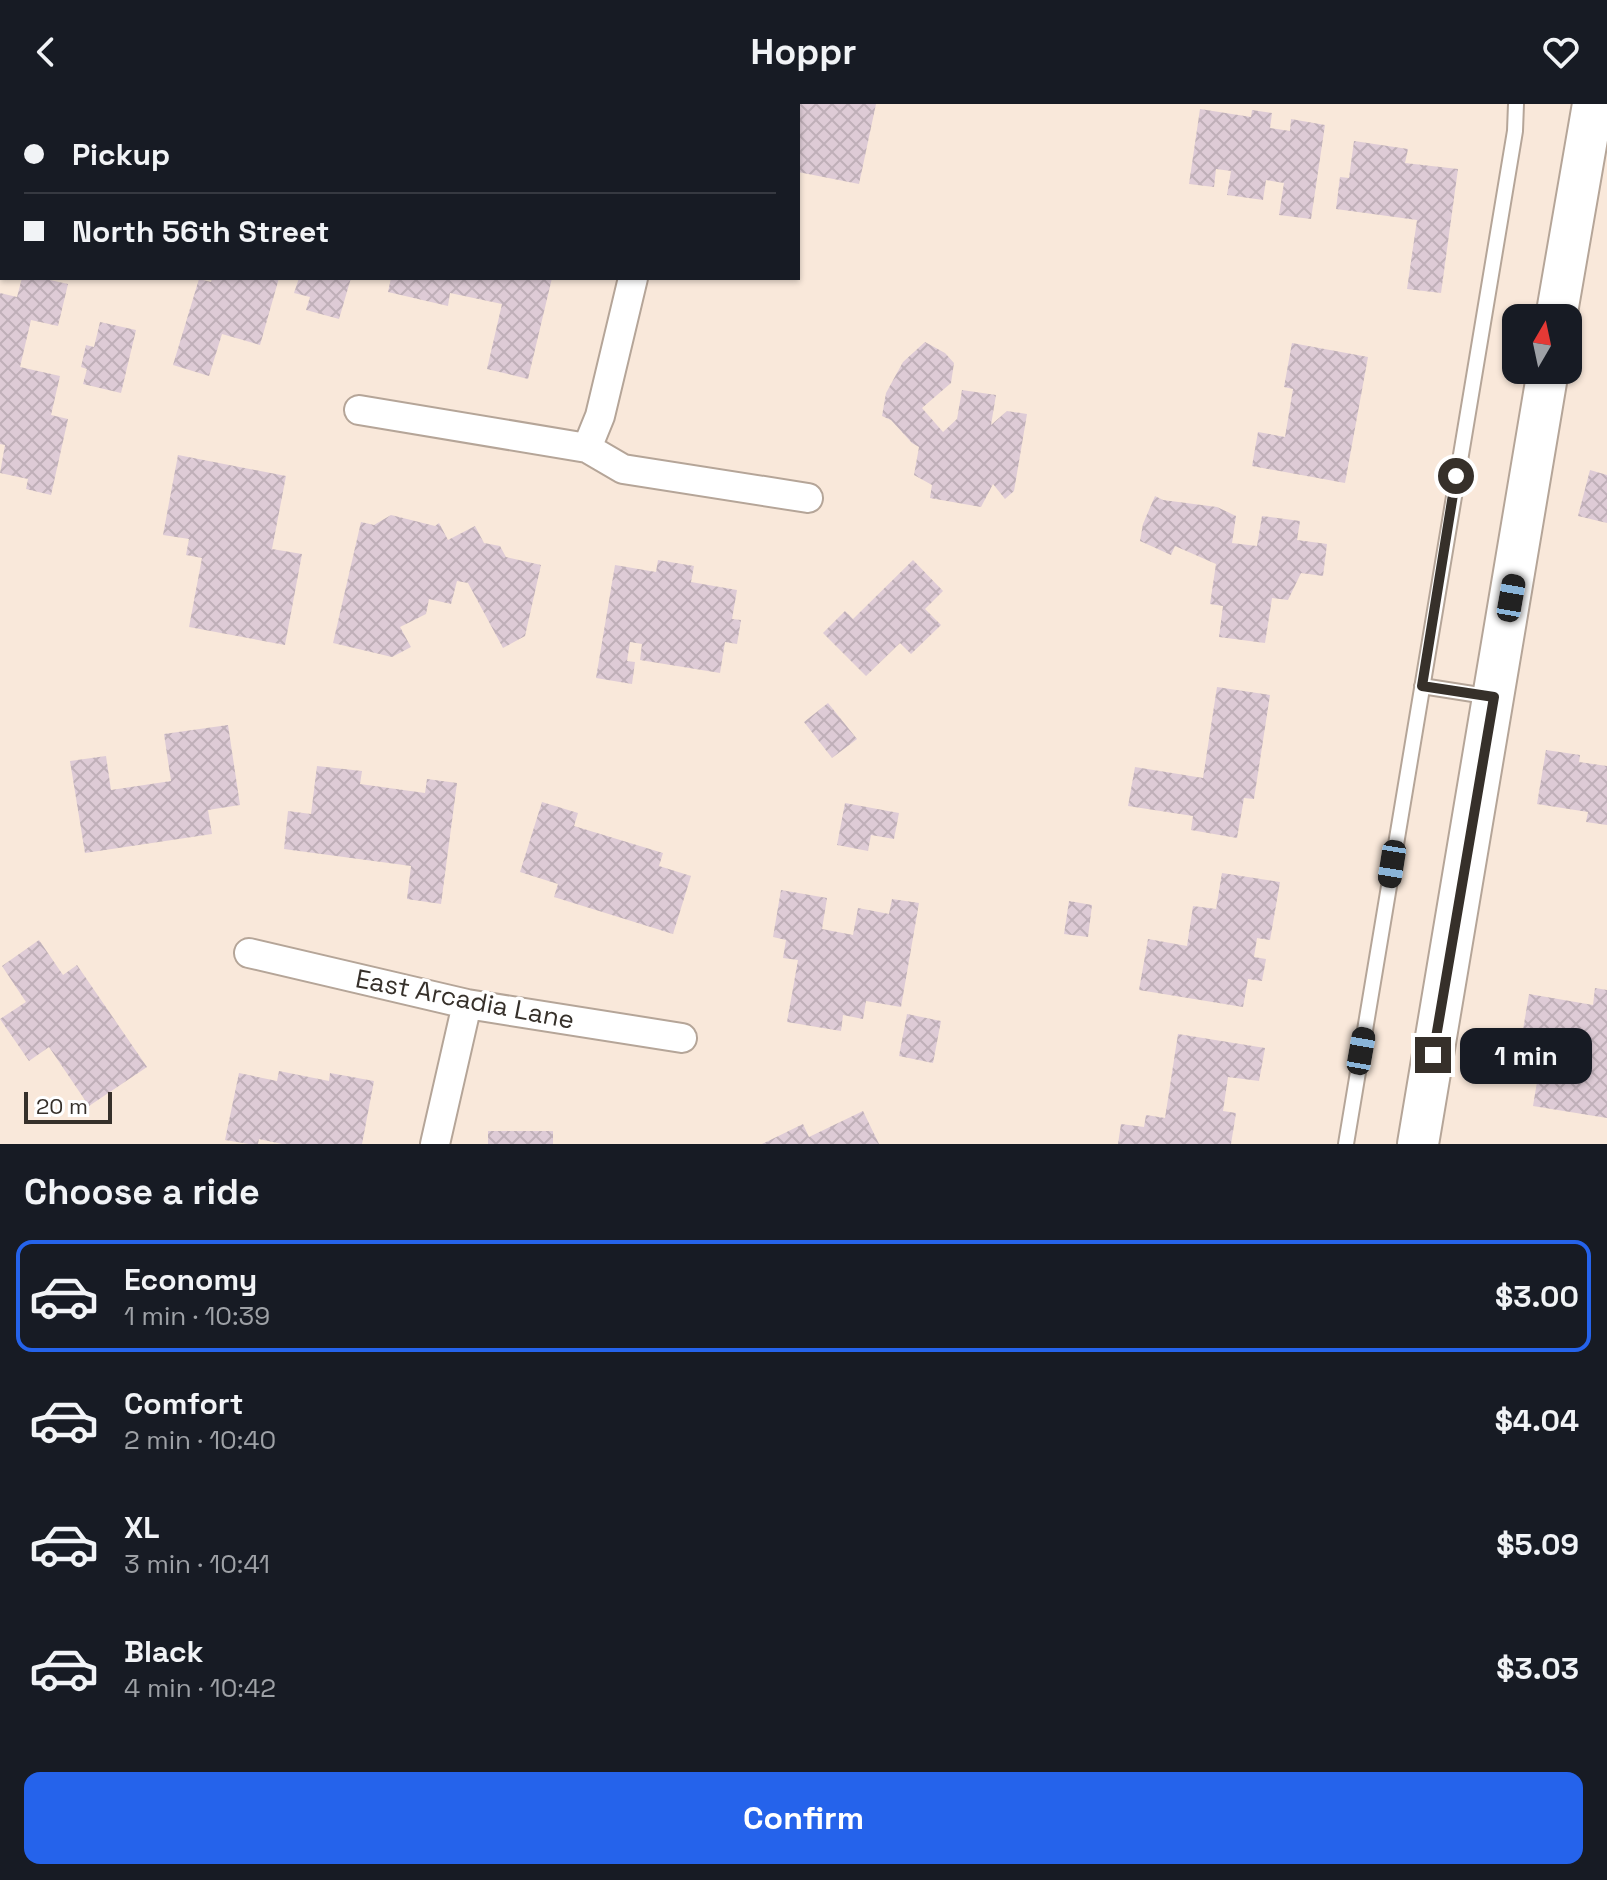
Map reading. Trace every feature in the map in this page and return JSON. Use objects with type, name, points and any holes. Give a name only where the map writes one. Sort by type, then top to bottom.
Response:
[{"type":"main road","points":[[1558,304],[1593,104]]},
{"type":"main road","points":[[1418,1144],[1546,384]]},
{"type":"street","points":[[587,448],[600,416],[633,280]]},
{"type":"street","points":[[359,410],[587,448],[623,469],[808,498]]},
{"type":"street","name":"East Arcadia Lane","points":[[249,953],[467,1004],[682,1038]]},
{"type":"street","points":[[435,1144],[467,1004]]},
{"type":"lane","points":[[1346,1144],[1515,131],[1516,104]]},
{"type":"lane","points":[[1422,686],[1494,697]]},
{"type":"building","points":[[800,104],[876,104],[859,184],[800,172]]},
{"type":"building","points":[[1200,109],[1251,117],[1252,110],[1272,113],[1270,128],[1290,131],[1291,119],[1325,125],[1311,219],[1279,215],[1284,183],[1266,180],[1263,200],[1227,195],[1231,171],[1216,169],[1214,187],[1189,184]]},
{"type":"building","points":[[1354,141],[1408,149],[1405,163],[1458,169],[1441,293],[1407,289],[1417,220],[1336,209],[1340,177],[1349,178]]},
{"type":"building","points":[[21,280],[50,280],[68,284],[58,326],[31,320],[20,367],[60,376],[51,415],[68,419],[51,495],[26,489],[28,479],[0,473],[5,445],[0,444],[0,293],[17,297]]},
{"type":"building","points":[[199,280],[278,280],[260,345],[222,334],[209,376],[173,365]]},
{"type":"building","points":[[298,280],[350,280],[339,319],[306,310],[310,297],[294,293]]},
{"type":"building","points":[[391,280],[552,280],[528,379],[487,369],[502,304],[450,293],[448,306],[388,292]]},
{"type":"building","points":[[100,322],[136,330],[121,393],[83,384],[87,369],[81,367],[86,345],[94,347]]},
{"type":"building","points":[[925,342],[945,353],[954,363],[951,383],[922,408],[943,432],[957,419],[962,390],[996,395],[991,425],[1007,411],[1027,414],[1014,491],[1005,499],[993,484],[981,507],[930,498],[932,485],[914,475],[919,447],[891,420],[882,416],[886,393],[903,362]]},
{"type":"building","points":[[1292,343],[1368,357],[1345,483],[1252,466],[1258,432],[1285,437],[1293,389],[1284,387]]},
{"type":"building","points":[[178,455],[286,476],[272,549],[302,554],[285,645],[189,627],[202,558],[186,555],[189,539],[163,535]]},
{"type":"building","points":[[1590,470],[1607,475],[1607,523],[1578,516]]},
{"type":"building","points":[[1155,496],[1163,500],[1217,507],[1236,516],[1232,543],[1257,546],[1262,516],[1300,521],[1297,540],[1327,544],[1323,576],[1301,573],[1288,600],[1272,598],[1265,643],[1219,637],[1223,606],[1210,604],[1216,564],[1175,546],[1171,555],[1140,541],[1143,524]]},
{"type":"building","points":[[391,515],[435,526],[439,523],[448,540],[475,526],[484,543],[500,546],[506,557],[541,565],[525,636],[503,648],[468,583],[457,581],[451,604],[429,599],[426,614],[400,627],[411,647],[392,657],[333,643],[361,522],[374,525]]},
{"type":"building","points":[[658,560],[694,566],[691,582],[737,590],[732,619],[741,620],[737,644],[725,642],[720,673],[640,660],[642,644],[630,642],[627,661],[635,662],[632,684],[596,678],[615,565],[656,572]]},
{"type":"building","points":[[913,560],[943,591],[925,609],[941,625],[911,654],[900,643],[866,676],[823,633],[845,611],[853,619]]},
{"type":"building","points":[[1217,687],[1270,695],[1254,799],[1244,798],[1237,838],[1191,830],[1193,816],[1128,806],[1135,767],[1203,778]]},
{"type":"building","points":[[828,703],[857,739],[832,758],[804,722]]},
{"type":"building","points":[[228,725],[240,805],[208,810],[212,834],[85,853],[70,761],[106,756],[111,790],[171,781],[164,734]]},
{"type":"building","points":[[1546,750],[1580,755],[1579,762],[1607,766],[1607,825],[1586,822],[1588,812],[1537,804]]},
{"type":"building","points":[[317,766],[362,771],[360,784],[425,793],[427,779],[457,783],[441,904],[407,899],[411,866],[284,849],[288,811],[311,814]]},
{"type":"building","points":[[542,802],[578,813],[574,826],[663,853],[659,866],[691,876],[673,934],[554,897],[558,884],[520,872]]},
{"type":"building","points":[[845,803],[899,813],[894,839],[871,835],[868,851],[837,845]]},
{"type":"building","points":[[1222,873],[1280,882],[1270,940],[1257,938],[1254,957],[1266,959],[1262,981],[1248,979],[1243,1007],[1139,990],[1148,939],[1187,946],[1193,906],[1216,909]]},
{"type":"building","points":[[781,890],[827,898],[822,929],[853,935],[858,908],[889,914],[892,899],[919,903],[901,1007],[866,1001],[863,1019],[843,1015],[841,1031],[787,1022],[798,960],[783,958],[786,940],[773,937]]},
{"type":"building","points":[[1069,901],[1092,905],[1088,937],[1064,934]]},
{"type":"building","points":[[39,940],[63,975],[77,965],[147,1067],[89,1106],[49,1047],[29,1061],[0,1019],[26,1002],[2,966]]},
{"type":"building","points":[[1595,988],[1607,990],[1607,1118],[1533,1106],[1545,1034],[1523,1030],[1529,994],[1593,1005]]},
{"type":"building","points":[[907,1014],[941,1021],[933,1063],[899,1056]]},
{"type":"building","points":[[1178,1034],[1265,1048],[1259,1081],[1228,1077],[1223,1111],[1236,1113],[1231,1144],[1118,1144],[1121,1124],[1144,1127],[1146,1115],[1165,1118]]},
{"type":"building","points":[[279,1071],[329,1081],[330,1073],[374,1081],[362,1144],[282,1144],[259,1139],[258,1144],[249,1144],[225,1140],[239,1073],[277,1081]]},
{"type":"building","points":[[863,1111],[879,1144],[762,1144],[803,1124],[809,1137]]},
{"type":"building","points":[[488,1131],[553,1131],[553,1144],[488,1144]]},
{"type":"route","points":[[1433,1055],[1494,697],[1422,686],[1456,476]]}]
